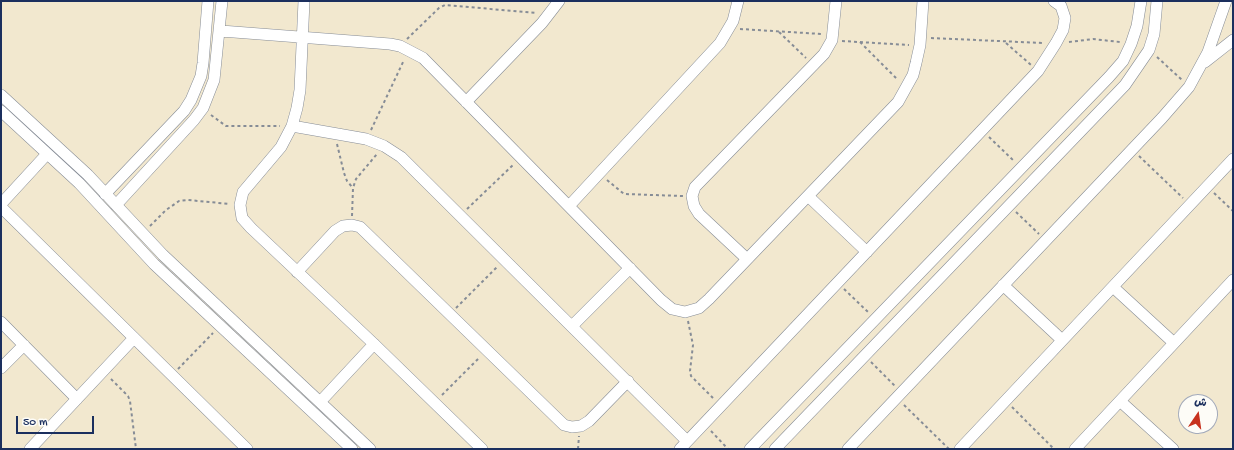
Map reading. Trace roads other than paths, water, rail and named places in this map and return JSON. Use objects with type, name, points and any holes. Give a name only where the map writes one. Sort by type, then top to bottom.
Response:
[{"type":"street","points":[[105,194],[184,111],[191,100],[199,82],[203,63],[208,1]]},
{"type":"street","points":[[116,205],[194,120],[203,108],[214,80],[222,1]]},
{"type":"street","points":[[304,1],[300,90],[292,126],[281,147],[243,192],[240,205],[242,218],[482,449]]},
{"type":"street","points":[[466,102],[550,14],[559,1]]},
{"type":"street","points":[[569,206],[720,43],[730,28],[738,1]]},
{"type":"street","points":[[747,259],[699,214],[694,206],[692,196],[695,187],[824,54],[832,37],[836,1]]},
{"type":"street","points":[[220,31],[302,37],[405,48],[423,58],[672,309],[685,312],[699,308],[898,102],[913,75],[921,41],[923,1]]},
{"type":"street","points":[[292,126],[366,139],[384,146],[401,157],[628,382],[684,445],[1038,71],[1056,44],[1063,30],[1065,18],[1061,6],[1054,1]]},
{"type":"street","points":[[755,447],[876,319],[1022,169],[1123,61],[1137,26],[1141,1]]},
{"type":"street","points":[[775,449],[1125,85],[1149,50],[1154,34],[1157,1]]},
{"type":"street","points":[[848,449],[1189,87],[1203,63],[1226,1]]},
{"type":"street","points":[[1203,63],[1233,40]]},
{"type":"street","points":[[1,95],[88,175],[163,255],[370,449]]},
{"type":"street","points":[[1,111],[79,183],[154,264],[350,447],[357,436]]},
{"type":"street","points":[[1,204],[47,154]]},
{"type":"street","points":[[960,449],[1233,159]]},
{"type":"street","points":[[79,183],[88,175]]},
{"type":"street","points":[[808,196],[867,252]]},
{"type":"street","points":[[1,207],[247,449]]},
{"type":"street","points":[[297,272],[335,231],[343,226],[352,225],[367,233],[556,419],[564,425],[572,427],[581,426],[589,421],[628,382]]},
{"type":"street","points":[[572,326],[630,268]]},
{"type":"street","points":[[1075,449],[1233,280]]},
{"type":"street","points":[[1003,284],[1062,340]]},
{"type":"street","points":[[1113,287],[1174,343]]},
{"type":"street","points":[[1,322],[77,398]]},
{"type":"street","points":[[30,449],[134,338]]},
{"type":"street","points":[[320,402],[374,344]]},
{"type":"street","points":[[1,368],[24,345]]},
{"type":"street","points":[[1120,401],[1173,449]]}]
